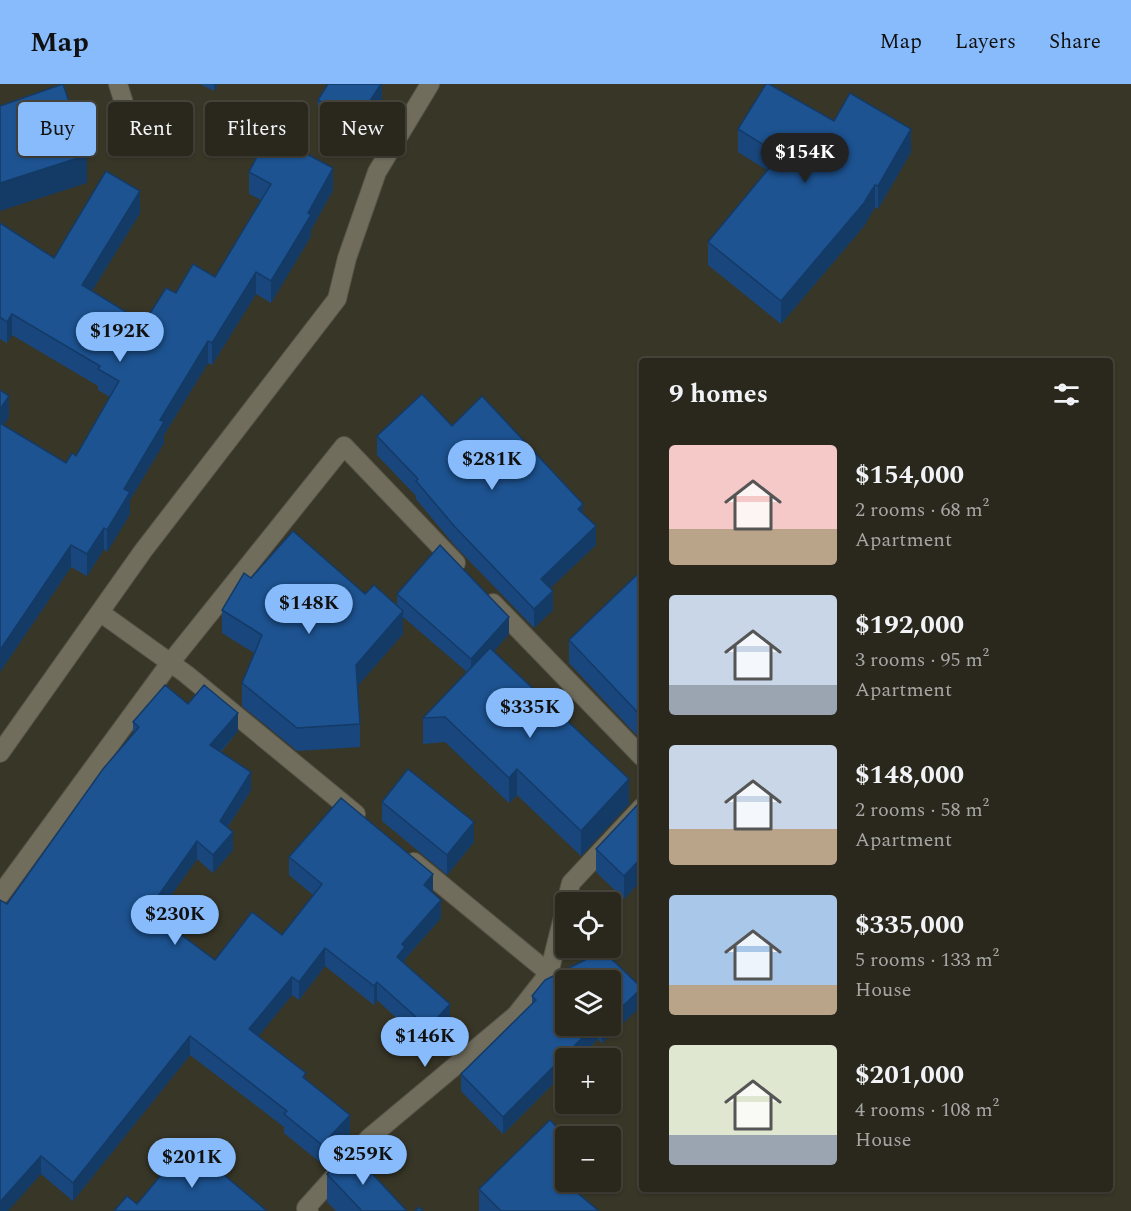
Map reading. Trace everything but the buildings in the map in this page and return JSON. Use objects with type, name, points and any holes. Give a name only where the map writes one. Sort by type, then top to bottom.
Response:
[{"type":"street","points":[[118,84],[124,102]]},
{"type":"street","points":[[0,753],[143,551],[337,298],[347,258],[377,172],[430,84]]},
{"type":"street","points":[[0,895],[170,663],[344,446],[464,572]]},
{"type":"street","points":[[481,589],[639,754]]},
{"type":"street","points":[[101,613],[170,663],[367,824]]},
{"type":"street","points":[[569,892],[571,883],[639,810]]},
{"type":"street","points":[[404,854],[549,973]]},
{"type":"street","points":[[309,1211],[306,1208],[369,1138],[516,1015],[549,973],[555,949]]}]
